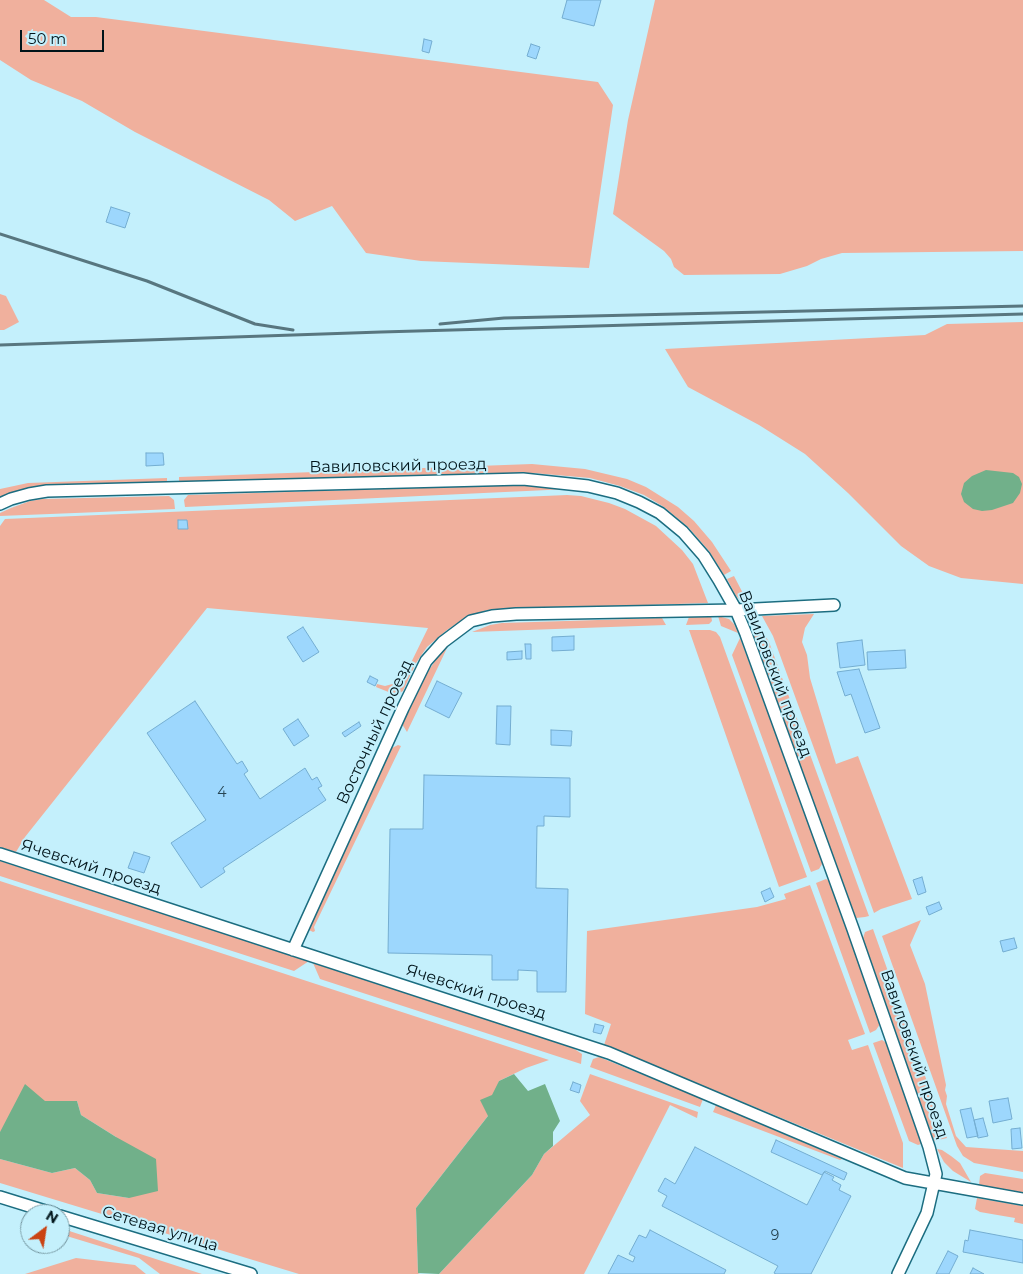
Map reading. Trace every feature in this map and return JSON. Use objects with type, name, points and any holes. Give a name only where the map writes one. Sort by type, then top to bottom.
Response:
[{"type":"street","name":"Вавиловский проезд","points":[[0,504],[29,494],[47,491],[523,480],[588,486],[617,493],[660,513],[683,532],[704,556],[736,610],[853,928],[929,1147],[936,1174],[927,1213],[898,1274]]},
{"type":"street","name":"Восточный проезд","points":[[293,950],[426,661],[443,642],[471,621],[492,616],[834,606]]},
{"type":"street","name":"Ячевский проезд","points":[[0,854],[609,1053],[905,1178],[1023,1199]]},
{"type":"street","points":[[0,1197],[23,1204]]},
{"type":"street","name":"Сетевая улица","points":[[70,1219],[250,1274]]},
{"type":"shaded area","points":[[0,0],[44,0],[71,17],[96,17],[598,82],[613,105],[589,268],[421,261],[366,253],[332,206],[295,221],[269,200],[135,132],[82,101],[31,80],[0,60]]},
{"type":"shaded area","points":[[655,0],[1023,0],[1023,251],[842,253],[780,274],[684,275],[674,267],[671,259],[664,251],[613,214],[628,120]]},
{"type":"shaded area","points":[[0,294],[6,296],[19,322],[4,330],[0,330]]},
{"type":"shaded area","points":[[1023,322],[1023,584],[961,578],[929,566],[901,546],[848,493],[805,454],[759,425],[688,387],[665,349],[925,335],[947,324]]},
{"type":"shaded area","points":[[532,464],[585,469],[627,479],[646,487],[678,507],[694,521],[712,542],[731,571],[724,575],[709,551],[688,527],[664,507],[644,495],[590,478],[533,473],[179,482],[179,477]]},
{"type":"shaded area","points":[[986,470],[1013,473],[1019,477],[1022,484],[1020,493],[1013,503],[992,510],[982,511],[973,509],[964,502],[961,494],[964,483],[972,476]]},
{"type":"shaded area","points":[[167,478],[167,483],[46,486],[29,488],[0,497],[0,489],[28,483]]},
{"type":"shaded area","points":[[523,485],[569,489],[185,507],[184,500],[188,495]]},
{"type":"shaded area","points":[[567,495],[581,496],[609,503],[625,509],[656,526],[682,550],[693,564],[708,603],[487,610],[462,620],[427,647],[416,663],[403,691],[396,695],[376,687],[377,684],[385,686],[400,682],[428,628],[207,608],[25,837],[16,852],[0,847],[0,526],[5,519]]},
{"type":"shaded area","points":[[169,496],[174,500],[175,509],[0,516],[0,513],[11,508],[42,499]]},
{"type":"shaded area","points":[[734,576],[748,603],[741,601],[736,596],[727,579]]},
{"type":"shaded area","points":[[814,614],[805,628],[802,642],[807,655],[810,678],[836,764],[858,756],[912,899],[874,913],[773,636],[762,616]]},
{"type":"shaded area","points":[[711,615],[712,621],[709,624],[686,625],[689,617]]},
{"type":"shaded area","points":[[718,616],[729,619],[734,624],[738,633],[721,626]]},
{"type":"shaded area","points":[[662,618],[666,625],[472,632],[490,625],[502,623]]},
{"type":"shaded area","points":[[689,630],[710,630],[716,632],[720,637],[807,877],[779,887]]},
{"type":"shaded area","points":[[762,630],[769,642],[869,916],[856,918],[752,633]]},
{"type":"shaded area","points":[[740,638],[822,860],[819,869],[811,872],[732,655]]},
{"type":"shaded area","points":[[448,646],[407,732],[402,724],[425,676]]},
{"type":"shaded area","points":[[398,745],[401,746],[313,932],[309,930],[392,748]]},
{"type":"shaded area","points":[[0,861],[309,961],[294,971],[0,876]]},
{"type":"shaded area","points":[[826,879],[829,881],[880,1024],[876,1030],[870,1033],[816,883]]},
{"type":"shaded area","points":[[0,881],[549,1060],[526,1068],[499,1081],[488,1116],[416,1208],[418,1273],[420,1274],[299,1274],[0,1183],[0,1159],[52,1173],[75,1168],[90,1180],[97,1193],[129,1198],[116,1137],[81,1115],[77,1101],[45,1101],[0,1132]]},
{"type":"shaded area","points":[[810,885],[865,1034],[848,1040],[852,1050],[868,1045],[903,1143],[903,1168],[604,1045],[611,1024],[585,1014],[587,931],[757,907],[786,899],[784,894]]},
{"type":"shaded area","points":[[921,920],[910,945],[925,984],[946,1085],[946,1104],[956,1136],[966,1147],[1023,1151],[1023,1172],[974,1163],[963,1156],[957,1146],[882,936]]},
{"type":"shaded area","points":[[873,929],[947,1138],[934,1141],[863,938],[865,932]]},
{"type":"shaded area","points":[[313,963],[573,1048],[582,1054],[581,1064],[320,979]]},
{"type":"shaded area","points":[[882,1040],[888,1044],[921,1144],[918,1145],[909,1141],[873,1043]]},
{"type":"shaded area","points":[[599,1057],[703,1099],[700,1107],[590,1067],[593,1059]]},
{"type":"shaded area","points":[[514,1074],[528,1091],[545,1084],[560,1121],[553,1132],[553,1146],[544,1154],[532,1175],[439,1274],[418,1273],[416,1208],[488,1116],[480,1100],[492,1095],[499,1081]]},
{"type":"shaded area","points":[[590,1074],[698,1112],[697,1118],[670,1105],[584,1274],[439,1274],[532,1175],[544,1154],[590,1115],[580,1101]]},
{"type":"shaded area","points":[[25,1084],[45,1101],[77,1101],[81,1115],[156,1159],[158,1191],[129,1198],[97,1193],[90,1180],[75,1168],[52,1173],[0,1159],[0,1132]]},
{"type":"shaded area","points":[[716,1105],[842,1159],[840,1160],[713,1112]]},
{"type":"shaded area","points":[[937,1149],[942,1150],[960,1163],[971,1182],[953,1171],[944,1162]]},
{"type":"shaded area","points":[[985,1173],[1023,1179],[1023,1193],[979,1185],[980,1176]]},
{"type":"shaded area","points":[[977,1198],[1023,1206],[1023,1224],[1014,1222],[1015,1218],[980,1212],[975,1209]]},
{"type":"shaded area","points":[[70,1231],[202,1274],[160,1274],[139,1258],[70,1237]]},
{"type":"shaded area","points":[[76,1258],[135,1265],[146,1274],[25,1274]]},
{"type":"building","points":[[567,0],[601,0],[594,26],[562,18]]},
{"type":"building","points":[[424,39],[432,41],[429,53],[422,51]]},
{"type":"building","points":[[531,44],[540,47],[536,59],[527,56]]},
{"type":"building","points":[[111,207],[130,213],[125,228],[106,222]]},
{"type":"building","points":[[146,453],[163,453],[164,465],[146,466]]},
{"type":"building","points":[[178,520],[187,520],[188,529],[178,529]]},
{"type":"building","points":[[303,627],[319,652],[303,662],[287,637]]},
{"type":"building","points":[[574,636],[574,650],[552,651],[552,637]]},
{"type":"building","points":[[862,640],[865,665],[840,668],[837,643]]},
{"type":"building","points":[[525,644],[531,644],[531,659],[526,659]]},
{"type":"building","points":[[905,650],[906,668],[868,670],[867,652]]},
{"type":"building","points":[[522,651],[522,659],[507,660],[507,652]]},
{"type":"building","points":[[859,669],[880,728],[865,733],[851,694],[845,696],[837,672]]},
{"type":"building","points":[[370,676],[378,680],[375,686],[367,682]]},
{"type":"building","points":[[437,681],[462,693],[449,718],[425,706]]},
{"type":"building","points":[[195,701],[237,764],[242,761],[248,771],[244,774],[260,799],[305,768],[312,780],[317,777],[322,786],[318,788],[326,800],[223,868],[225,872],[201,888],[171,843],[206,820],[147,733]]},
{"type":"building","points":[[497,706],[511,706],[510,745],[496,744]]},
{"type":"building","points":[[298,719],[309,736],[294,746],[283,729]]},
{"type":"building","points":[[359,722],[361,726],[345,737],[342,733]]},
{"type":"building","points":[[551,730],[572,731],[571,746],[551,745]]},
{"type":"building","points":[[424,775],[570,778],[570,817],[544,816],[544,826],[537,826],[536,888],[568,889],[566,992],[537,992],[537,971],[518,970],[518,980],[492,980],[492,955],[388,953],[390,829],[423,829]]},
{"type":"building","points":[[134,852],[150,857],[144,873],[128,868]]},
{"type":"building","points":[[922,877],[926,892],[918,895],[913,880]]},
{"type":"building","points":[[770,888],[774,897],[765,902],[761,892]]},
{"type":"building","points":[[939,902],[942,909],[929,915],[926,907]]},
{"type":"building","points":[[1014,938],[1017,948],[1003,952],[1000,941]]},
{"type":"building","points":[[595,1024],[604,1026],[601,1034],[593,1032]]},
{"type":"building","points":[[573,1082],[581,1085],[579,1093],[570,1090]]},
{"type":"building","points":[[1008,1098],[1012,1119],[993,1123],[989,1101]]},
{"type":"building","points":[[971,1108],[978,1136],[967,1138],[960,1110]]},
{"type":"building","points":[[983,1118],[988,1136],[978,1138],[974,1120]]},
{"type":"building","points":[[1020,1128],[1022,1148],[1012,1149],[1011,1129]]},
{"type":"building","points":[[776,1140],[847,1173],[844,1180],[825,1171],[822,1175],[771,1152]]},
{"type":"building","points":[[695,1147],[807,1205],[824,1172],[834,1177],[832,1180],[841,1185],[839,1190],[851,1196],[811,1274],[776,1274],[774,1273],[778,1266],[662,1206],[667,1196],[658,1191],[665,1178],[675,1184]]},
{"type":"building","points":[[650,1230],[726,1270],[724,1274],[608,1274],[618,1255],[633,1262],[635,1257],[629,1254],[639,1235],[646,1238]]},
{"type":"building","points":[[970,1230],[1023,1240],[1023,1263],[963,1252],[965,1240],[968,1241]]},
{"type":"building","points":[[948,1251],[958,1256],[949,1274],[936,1274]]},
{"type":"building","points":[[973,1268],[984,1274],[970,1274]]},
{"type":"railway","points":[[0,234],[147,281],[255,324],[293,330]]},
{"type":"railway","points":[[440,324],[504,318],[1023,306]]},
{"type":"railway","points":[[0,345],[1023,314]]}]
